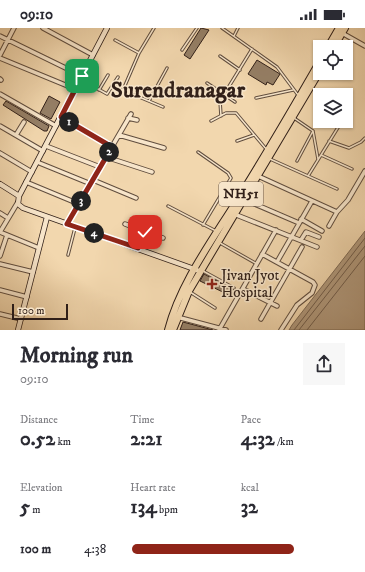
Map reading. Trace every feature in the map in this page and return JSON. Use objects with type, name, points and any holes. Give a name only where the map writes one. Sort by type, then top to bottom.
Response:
[{"type":"highway","points":[[334,40],[342,30]]},
{"type":"highway","points":[[337,40],[342,30]]},
{"type":"highway","name":"NH51","points":[[173,330],[177,317],[218,232],[267,155],[313,73]]},
{"type":"highway","name":"NH51","points":[[168,330],[173,310],[218,242],[258,176],[267,155],[294,118],[315,80]]},
{"type":"street","points":[[0,55],[14,28]]},
{"type":"street","points":[[43,28],[93,55]]},
{"type":"street","points":[[39,248],[0,232],[18,202],[19,196],[26,182],[107,28]]},
{"type":"street","points":[[342,30],[365,46]]},
{"type":"street","points":[[0,36],[81,78]]},
{"type":"street","points":[[0,58],[75,89]]},
{"type":"street","points":[[0,94],[56,126]]},
{"type":"street","points":[[67,224],[131,114]]},
{"type":"street","points":[[61,117],[112,147]]},
{"type":"street","points":[[128,118],[137,120]]},
{"type":"street","points":[[16,135],[24,122]]},
{"type":"street","points":[[0,126],[43,151]]},
{"type":"street","points":[[119,135],[164,148]]},
{"type":"street","points":[[46,146],[100,167]]},
{"type":"street","points":[[0,153],[32,172]]},
{"type":"street","points":[[106,157],[152,172]]},
{"type":"street","points":[[37,162],[136,198]]},
{"type":"street","points":[[329,226],[337,212],[348,200],[365,171]]},
{"type":"street","points":[[258,176],[337,212]]},
{"type":"street","points":[[26,182],[79,204]]},
{"type":"street","points":[[0,184],[19,196]]},
{"type":"street","points":[[244,199],[299,224]]},
{"type":"street","points":[[277,262],[312,201]]},
{"type":"street","points":[[18,202],[23,208],[199,270]]},
{"type":"street","points":[[0,214],[8,218]]},
{"type":"street","points":[[234,214],[317,247]]},
{"type":"street","points":[[18,330],[47,217]]},
{"type":"street","points":[[302,219],[322,230]]},
{"type":"street","points":[[125,224],[163,238]]},
{"type":"street","points":[[220,329],[276,230]]},
{"type":"street","points":[[138,248],[145,232]]},
{"type":"street","points":[[301,240],[306,232],[319,237]]},
{"type":"street","points":[[0,256],[7,235]]},
{"type":"street","points":[[262,319],[302,247]]},
{"type":"street","points":[[262,254],[313,282],[315,285],[312,293],[297,305],[280,330]]},
{"type":"street","points":[[0,264],[33,272]]},
{"type":"street","points":[[243,289],[277,306]]},
{"type":"street","points":[[0,290],[27,296]]},
{"type":"street","points":[[0,314],[21,320]]},
{"type":"street","points":[[177,317],[226,330]]},
{"type":"lane","points":[[123,90],[139,53],[154,28]]},
{"type":"lane","points":[[182,50],[197,28]]},
{"type":"lane","points":[[222,28],[278,67],[293,90],[300,96]]},
{"type":"lane","points":[[234,36],[238,28]]},
{"type":"lane","points":[[115,40],[139,53]]},
{"type":"lane","points":[[221,116],[219,104],[252,49]]},
{"type":"lane","points":[[220,56],[240,70]]},
{"type":"lane","points":[[149,101],[167,68]]},
{"type":"lane","points":[[99,90],[108,75]]},
{"type":"lane","points":[[81,78],[107,94],[118,77]]},
{"type":"lane","points":[[207,83],[235,102]]},
{"type":"lane","points":[[113,86],[163,107]]},
{"type":"lane","points":[[256,98],[293,90]]},
{"type":"lane","points":[[211,121],[230,112],[236,113],[254,135],[267,155],[337,189]]},
{"type":"lane","points":[[294,118],[313,130],[318,159]]},
{"type":"lane","points":[[308,176],[337,128]]},
{"type":"lane","points":[[297,162],[313,130]]},
{"type":"lane","points":[[237,141],[254,135]]},
{"type":"lane","points":[[329,141],[349,148],[361,142],[365,138]]},
{"type":"lane","points":[[198,152],[228,173],[231,178],[203,224]]},
{"type":"lane","points":[[321,155],[352,169]]},
{"type":"lane","points":[[168,206],[218,232]]},
{"type":"lane","points":[[68,255],[76,227]]},
{"type":"lane","points":[[218,242],[257,264]]},
{"type":"lane","points":[[199,270],[234,288]]},
{"type":"lane","points":[[189,291],[215,308]]},
{"type":"water","points":[[365,231],[365,330],[289,330],[292,325]]},
{"type":"building","points":[[201,28],[209,30],[190,59],[184,55]]},
{"type":"building","points":[[257,60],[280,74],[273,85],[267,82],[266,85],[248,74]]},
{"type":"building","points":[[49,96],[60,102],[51,119],[40,113]]},
{"type":"building","points":[[6,101],[49,126],[47,131],[44,131],[3,105]]},
{"type":"building","points":[[204,274],[234,290],[231,296],[200,281]]},
{"type":"building","points":[[183,322],[213,330],[180,330]]},
{"type":"place","name":"Jivan Jyot Hospital","points":[[212,284]]},
{"type":"district","name":"Surendranagar","points":[[178,90]]},
{"type":"route","points":[[82,76],[61,117],[112,147],[67,224],[138,248],[145,232]]}]
